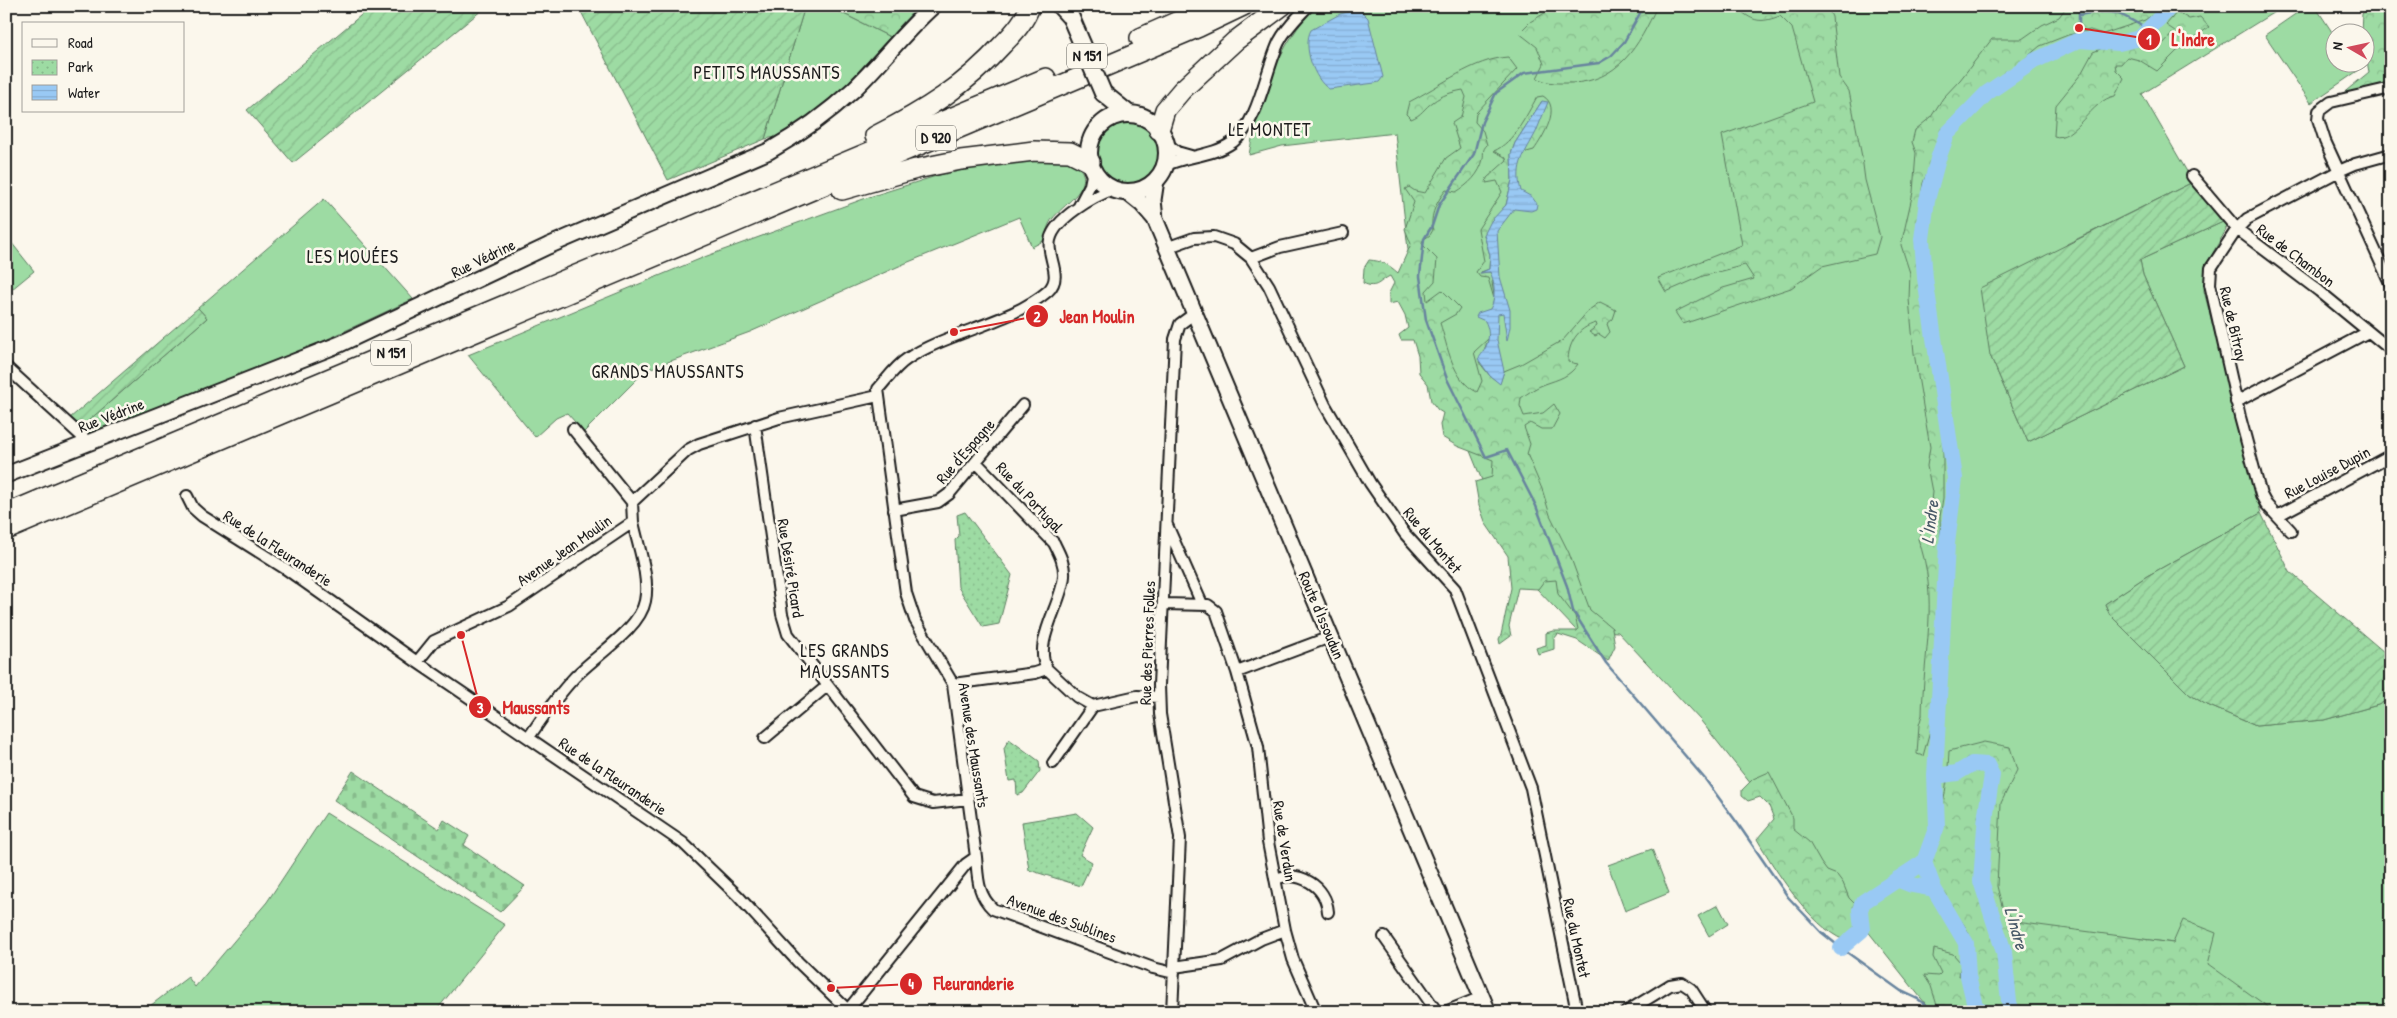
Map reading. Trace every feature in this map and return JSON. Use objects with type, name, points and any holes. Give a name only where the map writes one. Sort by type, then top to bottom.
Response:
[{"type":"highway","name":"D 920","points":[[775,190],[811,168],[907,119],[952,92],[987,62],[1012,35],[1028,13],[1030,6]]},
{"type":"highway","name":"D 920","points":[[775,190],[1212,6]]},
{"type":"highway","name":"D 920","points":[[690,242],[1199,27],[1243,6]]},
{"type":"highway","points":[[1162,136],[1165,110],[1182,90],[1235,42],[1282,6]]},
{"type":"highway","name":"N 151","points":[[6,530],[690,242],[720,236],[812,199],[916,169],[961,160],[1034,151],[1070,152],[1091,166]]},
{"type":"highway","name":"N 151","points":[[6,514],[775,190]]},
{"type":"main road","name":"N 151","points":[[1068,10],[1103,93],[1101,125]]},
{"type":"main road","name":"N 151","points":[[1103,93],[1129,114]]},
{"type":"main road","points":[[1129,114],[1146,118],[1162,136],[1160,173],[1142,189],[1120,191],[1102,182],[1091,166],[1089,149],[1093,136],[1101,125],[1119,115],[1129,114]]},
{"type":"street","name":"Rue Védrine","points":[[6,475],[340,344],[548,246],[769,152],[796,136],[853,89],[917,20],[933,6]]},
{"type":"street","points":[[1160,173],[1177,160],[1197,156],[1226,146],[1244,130],[1253,112],[1279,42],[1286,30],[1308,6]]},
{"type":"street","points":[[2391,88],[2331,102],[2319,111],[2318,119],[2338,171],[2391,285]]},
{"type":"street","points":[[1162,136],[1181,154],[1197,156]]},
{"type":"street","name":"Rue de Bitray","points":[[2291,531],[2261,495],[2236,402],[2209,277],[2211,268],[2237,230],[2247,219],[2338,171],[2391,154]]},
{"type":"street","points":[[1078,208],[1089,189],[1091,166]]},
{"type":"street","name":"Route d'Issoudun","points":[[1156,223],[1154,200],[1160,173]]},
{"type":"street","name":"Rue de Chambon","points":[[2192,176],[2237,230],[2319,291],[2391,350]]},
{"type":"street","points":[[573,430],[632,502],[688,450],[780,418],[878,393],[909,358],[1010,313],[1048,290],[1055,277],[1050,246],[1051,236],[1061,223],[1078,208],[1096,197],[1120,191]]},
{"type":"street","name":"Route d'Issoudun","points":[[1120,191],[1142,204],[1156,223],[1488,1012]]},
{"type":"street","points":[[1251,258],[1280,247],[1343,233]]},
{"type":"street","name":"Rue du Montet","points":[[1166,248],[1194,238],[1214,237],[1234,244],[1251,258],[1268,286],[1325,404],[1370,483],[1405,534],[1455,589],[1531,788],[1577,1012]]},
{"type":"street","name":"Rue des Pierres Folles","points":[[1172,1012],[1180,838],[1159,697],[1174,339],[1180,324],[1195,313]]},
{"type":"street","points":[[2236,402],[2368,332]]},
{"type":"street","points":[[6,367],[88,442]]},
{"type":"street","name":"Avenue des Maussants","points":[[878,393],[906,593],[916,620],[953,684],[976,858]]},
{"type":"street","name":"Rue d'Espagne","points":[[894,510],[938,502],[949,494],[977,463],[1023,405]]},
{"type":"street","name":"Rue Désiré Picard","points":[[755,426],[783,623],[792,641],[914,797],[933,803],[968,799]]},
{"type":"street","name":"Rue Louise Dupin","points":[[2277,516],[2391,455]]},
{"type":"street","name":"Rue du Portugal","points":[[977,463],[1054,543],[1062,558],[1064,576],[1043,647],[1043,660],[1047,669]]},
{"type":"street","name":"Rue de la Fleuranderie","points":[[187,496],[193,508],[202,516],[286,569],[417,662],[682,843],[738,896],[798,962],[849,1011]]},
{"type":"street","name":"Avenue Jean Moulin","points":[[417,662],[434,641],[509,606],[633,522],[632,502]]},
{"type":"street","points":[[529,737],[564,688],[592,659],[629,629],[640,615],[645,600],[646,584],[633,522]]},
{"type":"street","name":"Rue de Verdun","points":[[1166,522],[1202,604],[1210,605],[1215,610],[1237,672],[1258,746],[1268,842],[1285,930],[1293,959],[1316,1012]]},
{"type":"street","points":[[1163,604],[1202,604]]},
{"type":"street","points":[[1237,672],[1330,637]]},
{"type":"street","points":[[953,684],[1035,674],[1047,669],[1077,697],[1093,706]]},
{"type":"street","points":[[765,738],[827,686]]},
{"type":"street","points":[[1053,762],[1093,706],[1137,696],[1159,697]]},
{"type":"street","points":[[849,1011],[966,864],[976,858]]},
{"type":"street","name":"Avenue des Sublines","points":[[976,858],[980,889],[984,901],[993,909],[1153,968],[1174,970]]},
{"type":"street","points":[[1275,879],[1289,875],[1307,880],[1324,898],[1328,912]]},
{"type":"street","points":[[1174,970],[1222,960],[1260,939],[1285,930]]},
{"type":"street","points":[[1384,937],[1437,1012]]},
{"type":"street","points":[[1626,1012],[1670,985],[1682,983],[1692,989],[1706,1012]]},
{"type":"street","points":[[1445,1012],[1482,997]]},
{"type":"green space","points":[[372,6],[487,6],[293,163],[247,110]]},
{"type":"green space","points":[[578,6],[805,6],[765,139],[668,180]]},
{"type":"green space","points":[[805,6],[828,6],[890,37],[848,83],[786,135],[765,139]]},
{"type":"green space","points":[[828,6],[918,6],[890,37]]},
{"type":"green space","points":[[1317,6],[2284,6],[2142,94],[2193,182],[2067,244],[1990,355],[2028,442],[2184,366],[2143,275],[2140,260],[2225,221],[2226,230],[2206,265],[2204,291],[2261,513],[2147,576],[2105,604],[2110,615],[2189,694],[2205,704],[2256,726],[2324,720],[2378,705],[2391,698],[2391,1012],[2275,1012],[2174,943],[2019,924],[1952,1012],[1932,1012],[1701,721],[1618,632],[1576,630],[1518,569],[1444,387],[1412,285],[1395,133],[1282,146],[1249,155],[1264,95],[1281,55],[1303,20]]},
{"type":"green space","points":[[1556,6],[1657,6],[1643,35],[1625,59],[1614,69],[1602,76],[1587,81],[1562,83],[1549,82],[1537,78],[1544,64],[1537,47],[1519,33],[1530,22]]},
{"type":"green space","points":[[1746,6],[1827,6],[1832,17],[1839,77],[1849,91],[1865,180],[1880,237],[1875,254],[1822,266],[1791,288],[1683,324],[1675,312],[1723,288],[1754,279],[1745,265],[1703,276],[1666,292],[1658,278],[1742,245],[1722,135],[1813,102],[1792,28],[1780,16],[1764,20],[1751,18],[1742,12]]},
{"type":"green space","points":[[2067,6],[2165,6],[2145,20],[2103,34],[2090,30],[2068,35],[2040,46],[1965,109],[1940,139],[1923,183],[1917,223],[1919,262],[1943,411],[1943,498],[1940,517],[1942,597],[1938,667],[1931,727],[1923,756],[1917,754],[1919,725],[1922,715],[1929,604],[1925,561],[1918,539],[1929,519],[1932,492],[1927,466],[1930,447],[1914,353],[1909,299],[1910,273],[1901,245],[1913,192],[1916,153],[1912,142],[1915,130],[1931,117],[1943,98],[1960,80],[1992,39],[2022,39],[2042,25],[2059,17]]},
{"type":"green space","points":[[2307,6],[2315,6],[2325,22],[2324,72],[2356,72],[2311,103],[2265,35]]},
{"type":"green space","points":[[2370,6],[2391,6],[2391,84],[2341,95],[2369,72],[2374,72],[2374,22],[2362,22],[2362,14]]},
{"type":"green space","points":[[2177,12],[2189,19],[2200,17],[2209,27],[2177,51],[2157,71],[2139,60],[2127,57],[2121,64],[2115,64],[2116,70],[2124,78],[2115,96],[2098,105],[2068,133],[2054,136],[2056,105],[2081,74],[2093,52],[2111,45],[2162,45],[2175,31],[2166,25]]},
{"type":"green space","points":[[1508,57],[1517,69],[1476,113],[1475,122],[1483,131],[1487,145],[1479,170],[1465,186],[1456,192],[1446,190],[1435,209],[1432,219],[1433,230],[1423,240],[1422,244],[1437,259],[1435,281],[1426,291],[1427,301],[1442,290],[1460,308],[1456,314],[1440,323],[1456,371],[1469,387],[1477,392],[1482,381],[1474,352],[1489,338],[1479,362],[1490,376],[1500,383],[1504,371],[1521,364],[1563,340],[1589,310],[1600,302],[1616,310],[1613,319],[1607,324],[1610,332],[1605,338],[1599,334],[1595,336],[1589,332],[1597,326],[1596,323],[1589,325],[1575,338],[1568,355],[1568,362],[1578,364],[1571,372],[1526,394],[1521,398],[1520,406],[1524,416],[1543,413],[1554,404],[1560,414],[1552,429],[1541,429],[1530,423],[1524,427],[1530,444],[1527,454],[1542,489],[1550,515],[1569,553],[1590,610],[1612,628],[1615,646],[1608,661],[1577,640],[1558,634],[1554,639],[1554,649],[1538,654],[1536,648],[1546,645],[1546,633],[1553,631],[1577,631],[1578,629],[1575,616],[1558,594],[1556,580],[1544,581],[1538,589],[1518,588],[1509,626],[1511,636],[1500,644],[1499,639],[1511,588],[1508,556],[1486,524],[1479,505],[1475,482],[1492,477],[1493,460],[1457,446],[1442,437],[1440,425],[1443,413],[1431,401],[1428,384],[1419,373],[1418,356],[1413,340],[1401,340],[1399,335],[1408,328],[1405,315],[1398,302],[1389,304],[1389,293],[1394,283],[1390,276],[1372,286],[1363,283],[1364,268],[1369,260],[1385,264],[1398,273],[1411,244],[1405,229],[1414,202],[1405,189],[1409,187],[1415,191],[1425,193],[1446,158],[1460,148],[1452,123],[1461,117],[1466,97],[1463,90],[1440,97],[1418,116],[1411,119],[1406,114],[1409,102],[1470,68],[1495,59]]},
{"type":"green space","points":[[1543,96],[1551,107],[1546,130],[1534,150],[1523,153],[1542,101],[1515,143],[1511,154],[1512,180],[1506,205],[1484,235],[1490,255],[1489,269],[1481,272],[1490,272],[1494,279],[1492,282],[1495,302],[1488,278],[1480,277],[1476,272],[1484,261],[1478,229],[1502,192],[1497,181],[1486,183],[1487,178],[1507,160],[1494,151],[1513,135],[1537,97]]},
{"type":"green space","points":[[1128,123],[1145,128],[1153,136],[1158,153],[1153,170],[1145,178],[1128,183],[1111,178],[1103,170],[1098,153],[1103,136],[1111,128]]},
{"type":"green space","points":[[1024,161],[1072,161],[1080,169],[1084,177],[1079,191],[1051,220],[1045,240],[1032,247],[1019,217],[906,263],[750,332],[646,370],[584,432],[567,413],[556,418],[535,437],[468,355],[707,256],[869,197],[949,172]]},
{"type":"green space","points":[[2193,182],[2225,221],[2140,260],[2143,275],[2184,366],[2028,442],[1990,355],[1980,288]]},
{"type":"green space","points":[[324,199],[413,299],[285,359],[90,436],[80,428],[207,318],[198,308]]},
{"type":"green space","points":[[11,242],[34,271],[6,294],[6,246]]},
{"type":"green space","points":[[198,308],[207,318],[80,428],[70,418]]},
{"type":"green space","points":[[965,512],[1012,575],[999,624],[983,627],[958,587],[955,540],[959,536],[957,515]]},
{"type":"green space","points":[[2261,513],[2290,572],[2391,658],[2391,698],[2378,705],[2324,720],[2256,726],[2205,704],[2189,694],[2110,615],[2105,604],[2147,576]]},
{"type":"green space","points":[[1009,739],[1039,761],[1040,771],[1023,793],[1017,795],[1016,780],[1009,781],[1004,748]]},
{"type":"green space","points":[[1984,742],[2010,747],[2017,770],[2001,803],[1997,886],[2002,906],[2016,922],[2173,943],[2183,920],[2216,933],[2208,964],[2275,1012],[1939,1012],[1931,986],[1924,975],[1938,976],[1941,973],[1933,957],[1934,949],[1953,954],[1961,963],[1959,976],[1970,973],[1973,947],[1971,938],[1961,920],[1936,885],[1930,865],[1931,854],[1943,803],[1949,751]]},
{"type":"green space","points":[[353,771],[439,829],[444,820],[469,836],[464,845],[525,886],[500,912],[334,800]]},
{"type":"green space","points":[[1769,772],[1793,818],[1793,829],[1809,842],[1827,871],[1837,875],[1843,883],[1849,898],[1858,907],[1858,928],[1844,940],[1831,933],[1806,910],[1783,881],[1757,839],[1774,819],[1769,806],[1760,797],[1748,801],[1742,796],[1742,790],[1753,779]]},
{"type":"green space","points":[[326,813],[505,925],[435,1012],[142,1012],[188,977],[195,987],[267,902]]},
{"type":"green space","points":[[1077,813],[1093,827],[1080,855],[1092,862],[1081,886],[1029,870],[1022,822]]},
{"type":"green space","points":[[1652,849],[1669,893],[1625,911],[1608,865]]},
{"type":"green space","points":[[1718,905],[1728,924],[1709,936],[1698,916]]},
{"type":"water","points":[[1356,10],[1362,12],[1368,18],[1383,77],[1379,82],[1375,83],[1329,89],[1314,71],[1311,62],[1308,45],[1311,30],[1340,14]]},
{"type":"water","points":[[1542,101],[1548,102],[1522,160],[1519,173],[1521,191],[1532,197],[1537,204],[1536,209],[1531,211],[1514,209],[1497,231],[1500,277],[1510,310],[1510,327],[1507,341],[1503,313],[1498,314],[1497,340],[1504,371],[1500,384],[1490,376],[1478,359],[1488,341],[1488,331],[1485,321],[1476,317],[1478,313],[1490,309],[1494,296],[1493,280],[1490,272],[1480,273],[1489,269],[1490,255],[1484,235],[1491,221],[1506,205],[1512,180],[1511,154],[1515,143]]},
{"type":"waterway","points":[[1644,6],[1624,42],[1611,56],[1599,63],[1524,73],[1496,93],[1482,122],[1474,154],[1439,205],[1432,226],[1424,239],[1420,276],[1426,320],[1447,379],[1486,457],[1507,450],[1536,506],[1567,586],[1573,611],[1606,663],[1705,779],[1788,897],[1821,932],[1841,948],[1901,991],[1918,999],[1934,1012]]},
{"type":"waterway","name":"L'Indre","points":[[2079,6],[2079,40]]},
{"type":"waterway","name":"L'Indre","points":[[1983,1012],[1975,1006],[1968,976],[1966,943],[1934,889],[1924,862],[1937,826],[1935,776],[1947,544],[1955,478],[1925,278],[1922,239],[1927,200],[1947,134],[1987,93],[2034,61],[2079,40],[2119,43],[2140,38],[2171,6]]},
{"type":"waterway","name":"L'Indre","points":[[2079,15],[2100,12],[2115,13],[2123,15],[2148,30]]},
{"type":"waterway","name":"L'Indre","points":[[1935,776],[1957,773],[1972,764],[1987,765],[1992,775],[1986,813],[1981,881],[2004,952],[2009,1002],[2012,1012]]},
{"type":"waterway","points":[[1841,948],[1862,930],[1860,910],[1863,902],[1924,862]]},
{"type":"waterway","points":[[1897,879],[1912,885],[1934,889]]},
{"type":"place","name":"L'Indre","points":[[2079,28]]},
{"type":"place","name":"Jean Moulin","points":[[954,332]]},
{"type":"place","name":"Maussants","points":[[461,635]]},
{"type":"place","name":"Fleuranderie","points":[[831,988]]},
{"type":"district","name":"PETITS MAUSSANTS","points":[[767,73]]},
{"type":"district","name":"LE MONTET","points":[[1270,130]]},
{"type":"district","name":"LES MOUÉES","points":[[353,257]]},
{"type":"district","name":"GRANDS MAUSSANTS","points":[[668,372]]},
{"type":"district","name":"LES GRANDS MAUSSANTS","points":[[845,661]]}]
